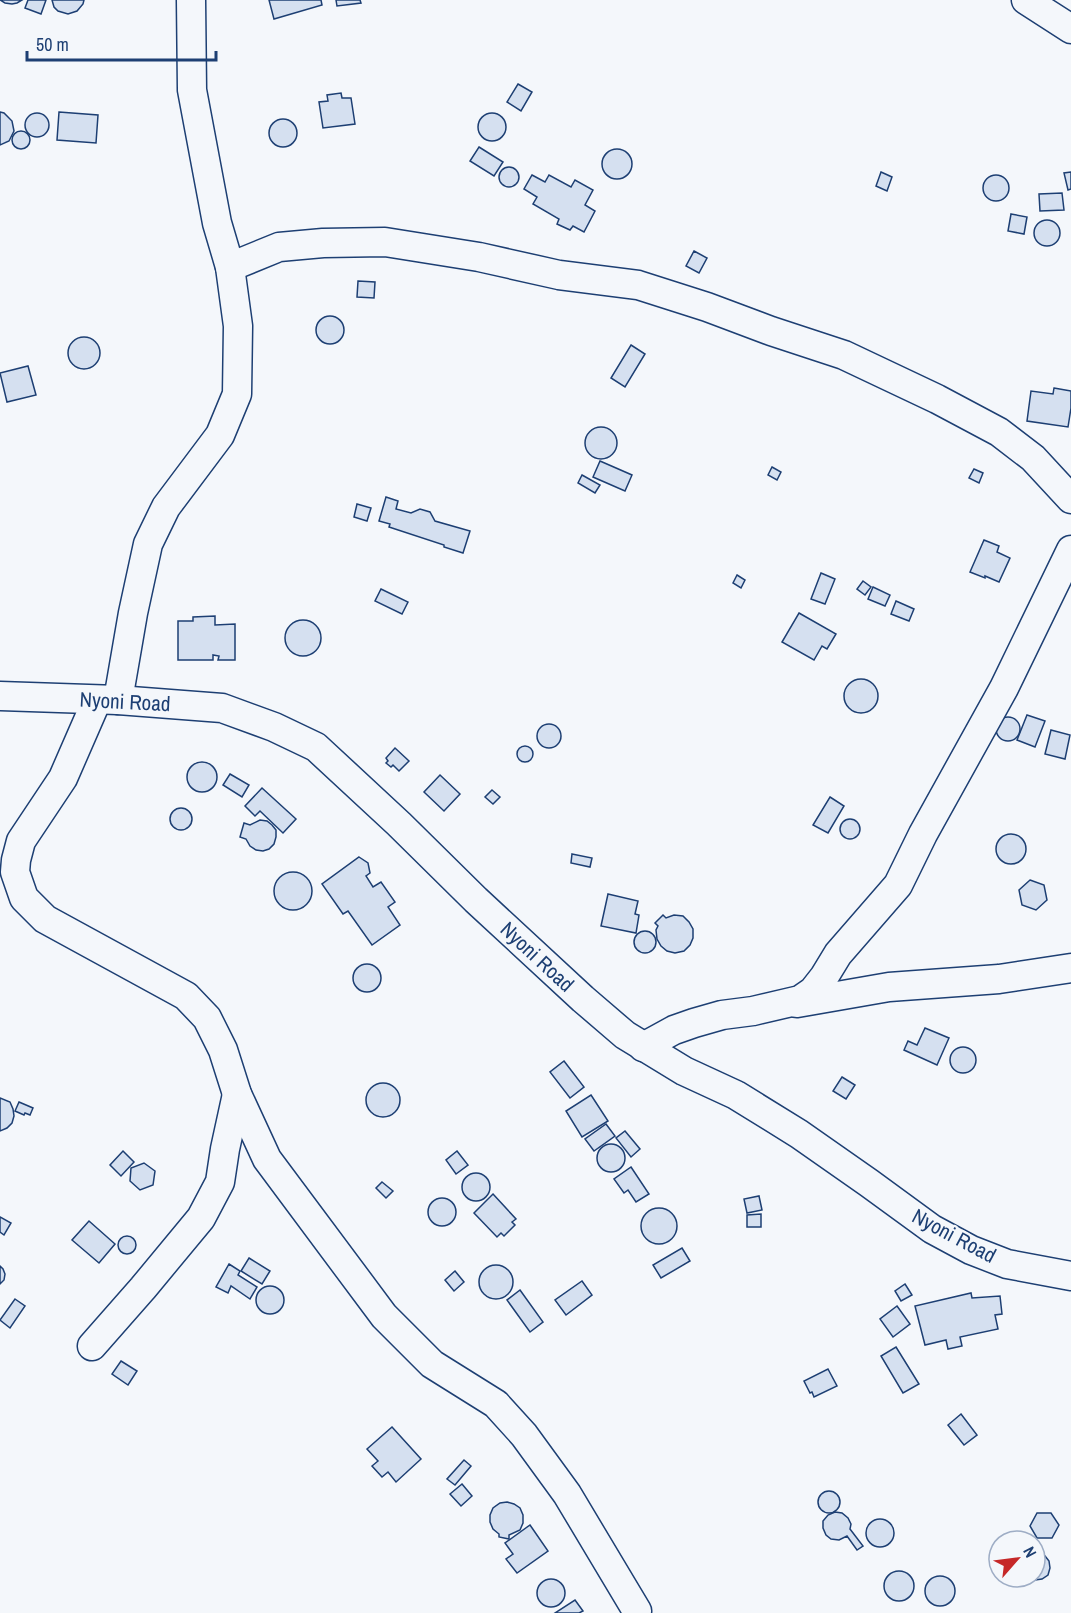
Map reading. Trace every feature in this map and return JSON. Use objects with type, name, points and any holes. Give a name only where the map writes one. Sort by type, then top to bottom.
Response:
[{"type":"street","points":[[191,0],[192,90],[217,223],[230,267],[238,326],[237,394],[220,435],[165,507],[148,544],[133,613],[108,700],[63,777],[21,841],[7,880],[45,918],[186,996],[207,1018],[223,1050],[237,1094],[267,1160],[384,1316],[432,1364],[496,1404],[524,1434],[567,1494],[637,1611]]},
{"type":"street","points":[[1026,0],[1071,29]]},
{"type":"street","points":[[230,267],[279,247],[323,243],[385,242],[479,257],[559,275],[638,285],[844,355],[937,399],[999,432],[1033,458],[1071,499]]},
{"type":"street","points":[[764,1009],[800,1000],[813,991],[838,954],[898,885],[923,834],[1004,688],[1071,550]]},
{"type":"street","name":"Nyoni Road","points":[[0,696],[108,700],[222,708],[274,727],[316,747],[476,900],[625,1035],[684,1071],[736,1095],[799,1134],[932,1229],[971,1250],[1007,1264],[1071,1276]]},
{"type":"street","points":[[644,1047],[674,1030],[722,1015],[889,987],[999,979],[1071,968]]},
{"type":"street","points":[[92,1346],[201,1218],[220,1182],[237,1094]]},
{"type":"building","points":[[0,0],[22,0],[12,4]]},
{"type":"building","points":[[28,0],[46,0],[41,14],[25,8]]},
{"type":"building","points":[[52,0],[84,0],[77,11],[68,14],[58,11]]},
{"type":"building","points":[[269,0],[321,0],[322,5],[274,19]]},
{"type":"building","points":[[336,0],[360,0],[361,3],[337,6]]},
{"type":"building","points":[[518,84],[532,92],[521,111],[507,102]]},
{"type":"building","points":[[341,93],[342,98],[351,98],[355,124],[323,128],[319,102],[328,101],[327,95]]},
{"type":"building","points":[[0,112],[12,121],[14,131],[9,141],[0,145]]},
{"type":"building","points":[[59,112],[98,115],[96,143],[57,140]]},
{"type":"building","points":[[37,113],[42,114],[48,120],[48,130],[42,136],[37,137],[32,136],[26,130],[25,125],[26,120],[32,114]]},
{"type":"building","points":[[492,113],[502,117],[506,127],[502,137],[492,141],[482,137],[478,127],[482,117]]},
{"type":"building","points":[[283,119],[293,123],[297,133],[293,143],[283,147],[273,143],[269,133],[273,123]]},
{"type":"building","points":[[17,131],[25,131],[30,136],[28,147],[17,149],[12,144],[12,136]]},
{"type":"building","points":[[479,147],[503,162],[494,176],[470,161]]},
{"type":"building","points":[[617,149],[628,153],[632,164],[628,175],[617,179],[606,175],[602,164],[606,153]]},
{"type":"building","points":[[509,167],[516,170],[519,177],[516,184],[509,187],[502,184],[499,177],[502,170]]},
{"type":"building","points":[[881,172],[892,177],[887,191],[876,186]]},
{"type":"building","points":[[1071,172],[1071,189],[1068,190],[1064,173]]},
{"type":"building","points":[[532,175],[545,182],[549,175],[571,187],[575,180],[593,190],[585,205],[595,211],[584,232],[573,226],[570,230],[557,224],[559,219],[533,204],[537,197],[524,189]]},
{"type":"building","points":[[996,175],[1005,179],[1009,188],[1005,197],[996,201],[987,197],[983,188],[987,179]]},
{"type":"building","points":[[1062,193],[1064,210],[1040,211],[1039,194]]},
{"type":"building","points":[[1011,214],[1027,217],[1024,234],[1008,231]]},
{"type":"building","points":[[1047,220],[1056,224],[1060,233],[1056,242],[1047,246],[1038,242],[1034,233],[1038,224]]},
{"type":"building","points":[[694,251],[707,258],[699,273],[686,266]]},
{"type":"building","points":[[358,281],[375,282],[374,298],[357,297]]},
{"type":"building","points":[[330,316],[340,320],[344,330],[340,340],[330,344],[320,340],[316,330],[320,320]]},
{"type":"building","points":[[84,337],[95,342],[100,353],[95,364],[84,369],[73,364],[68,353],[73,342]]},
{"type":"building","points":[[631,345],[645,354],[625,387],[611,378]]},
{"type":"building","points":[[28,366],[36,395],[7,402],[0,373]]},
{"type":"building","points":[[1054,388],[1071,391],[1068,427],[1027,421],[1031,391],[1053,394]]},
{"type":"building","points":[[601,427],[612,432],[617,443],[612,454],[601,459],[590,454],[585,443],[590,432]]},
{"type":"building","points":[[600,461],[632,475],[625,491],[593,477]]},
{"type":"building","points":[[772,467],[781,472],[777,480],[768,475]]},
{"type":"building","points":[[974,469],[983,473],[979,483],[969,478]]},
{"type":"building","points":[[582,475],[600,485],[595,493],[578,483]]},
{"type":"building","points":[[386,497],[398,501],[396,509],[411,513],[420,509],[430,512],[435,521],[470,531],[463,553],[389,527],[390,524],[379,521]]},
{"type":"building","points":[[357,504],[371,508],[367,521],[354,517]]},
{"type":"building","points":[[984,540],[999,546],[997,552],[1010,558],[999,582],[970,572]]},
{"type":"building","points":[[821,573],[835,579],[825,604],[811,599]]},
{"type":"building","points":[[737,575],[745,580],[741,588],[733,583]]},
{"type":"building","points":[[863,581],[871,587],[865,595],[857,589]]},
{"type":"building","points":[[873,587],[890,595],[885,606],[868,599]]},
{"type":"building","points":[[381,589],[408,602],[402,614],[375,601]]},
{"type":"building","points":[[896,601],[914,609],[909,621],[891,614]]},
{"type":"building","points":[[799,613],[836,634],[827,649],[822,646],[814,660],[782,642]]},
{"type":"building","points":[[215,616],[215,625],[235,624],[235,660],[218,660],[219,656],[213,655],[213,660],[178,660],[178,621],[193,621],[193,617]]},
{"type":"building","points":[[303,620],[316,625],[321,638],[316,651],[303,656],[290,651],[285,638],[290,625]]},
{"type":"building","points":[[861,679],[873,684],[878,696],[873,708],[861,713],[849,708],[844,696],[849,684]]},
{"type":"building","points":[[1027,715],[1045,721],[1035,747],[1017,740]]},
{"type":"building","points":[[1008,717],[1017,720],[1020,729],[1017,738],[1008,741],[999,738],[996,729],[999,720]]},
{"type":"building","points":[[549,724],[557,728],[561,736],[557,744],[549,748],[541,744],[537,736],[541,728]]},
{"type":"building","points":[[1051,730],[1070,735],[1065,759],[1045,754]]},
{"type":"building","points":[[522,746],[528,746],[533,754],[531,760],[522,762],[517,757],[517,751]]},
{"type":"building","points":[[395,748],[409,761],[399,771],[393,765],[391,767],[386,763],[388,761],[386,758]]},
{"type":"building","points":[[202,762],[213,766],[217,777],[213,788],[202,792],[191,788],[187,777],[191,766]]},
{"type":"building","points":[[230,774],[249,785],[242,797],[223,785]]},
{"type":"building","points":[[440,775],[460,794],[444,811],[424,792]]},
{"type":"building","points":[[262,788],[296,819],[283,833],[260,811],[255,816],[245,806]]},
{"type":"building","points":[[492,790],[500,797],[493,804],[485,797]]},
{"type":"building","points":[[830,797],[844,806],[828,833],[813,825]]},
{"type":"building","points":[[181,808],[189,811],[192,819],[189,827],[181,830],[173,827],[170,819],[173,811]]},
{"type":"building","points":[[850,819],[857,822],[860,829],[857,836],[850,839],[843,836],[840,829],[843,822]]},
{"type":"building","points":[[260,820],[267,821],[276,830],[274,844],[263,851],[256,850],[246,839],[240,837],[244,823],[250,825]]},
{"type":"building","points":[[1011,834],[1022,838],[1026,849],[1022,860],[1011,864],[1000,860],[996,849],[1000,838]]},
{"type":"building","points":[[572,854],[592,858],[590,867],[571,863]]},
{"type":"building","points":[[359,857],[368,863],[370,873],[366,876],[373,887],[381,882],[395,902],[388,907],[400,925],[372,945],[348,911],[343,914],[322,884]]},
{"type":"building","points":[[293,872],[307,877],[312,891],[307,905],[293,910],[279,905],[274,891],[279,877]]},
{"type":"building","points":[[1030,880],[1044,885],[1047,900],[1036,910],[1022,905],[1019,890]]},
{"type":"building","points":[[608,894],[638,901],[635,914],[639,915],[636,933],[601,926]]},
{"type":"building","points":[[663,915],[666,918],[674,915],[683,916],[689,922],[693,929],[693,938],[684,951],[675,953],[661,946],[657,939],[658,926],[655,923]]},
{"type":"building","points":[[645,931],[653,934],[656,942],[653,950],[645,953],[637,950],[634,942],[637,934]]},
{"type":"building","points":[[367,964],[377,968],[381,978],[377,988],[367,992],[357,988],[353,978],[357,968]]},
{"type":"building","points":[[925,1028],[949,1038],[937,1065],[904,1050],[908,1041],[917,1045]]},
{"type":"building","points":[[963,1047],[972,1051],[976,1060],[972,1069],[963,1073],[954,1069],[950,1060],[954,1051]]},
{"type":"building","points":[[564,1061],[584,1087],[570,1098],[550,1072]]},
{"type":"building","points":[[842,1077],[855,1085],[846,1099],[833,1091]]},
{"type":"building","points":[[383,1083],[395,1088],[400,1100],[395,1112],[383,1117],[371,1112],[366,1100],[371,1088]]},
{"type":"building","points":[[591,1095],[608,1121],[582,1137],[566,1111]]},
{"type":"building","points":[[0,1098],[10,1102],[14,1116],[12,1123],[0,1131]]},
{"type":"building","points":[[19,1102],[33,1108],[30,1115],[15,1111]]},
{"type":"building","points":[[606,1124],[615,1136],[594,1151],[585,1139]]},
{"type":"building","points":[[625,1131],[640,1149],[631,1157],[616,1138]]},
{"type":"building","points":[[611,1144],[621,1148],[625,1158],[621,1168],[611,1172],[601,1168],[597,1158],[601,1148]]},
{"type":"building","points":[[123,1151],[134,1162],[121,1176],[110,1165]]},
{"type":"building","points":[[457,1151],[468,1165],[456,1174],[446,1160]]},
{"type":"building","points":[[144,1163],[155,1171],[153,1185],[140,1190],[130,1181],[131,1168]]},
{"type":"building","points":[[631,1167],[649,1194],[636,1202],[628,1190],[624,1193],[614,1179]]},
{"type":"building","points":[[476,1173],[486,1177],[490,1187],[486,1197],[476,1201],[466,1197],[462,1187],[466,1177]]},
{"type":"building","points":[[382,1182],[393,1191],[386,1198],[376,1188]]},
{"type":"building","points":[[493,1194],[516,1219],[512,1222],[515,1225],[504,1236],[501,1233],[497,1237],[474,1213]]},
{"type":"building","points":[[759,1196],[762,1210],[747,1213],[744,1199]]},
{"type":"building","points":[[442,1198],[452,1202],[456,1212],[452,1222],[442,1226],[432,1222],[428,1212],[432,1202]]},
{"type":"building","points":[[659,1208],[671,1214],[677,1226],[671,1238],[659,1244],[647,1238],[641,1226],[647,1214]]},
{"type":"building","points":[[761,1214],[761,1227],[747,1227],[747,1215]]},
{"type":"building","points":[[0,1217],[11,1223],[4,1235],[0,1232]]},
{"type":"building","points":[[89,1221],[115,1244],[99,1263],[72,1240]]},
{"type":"building","points":[[127,1236],[133,1239],[136,1245],[133,1251],[127,1254],[121,1251],[118,1245],[121,1239]]},
{"type":"building","points":[[682,1248],[690,1261],[661,1278],[653,1265]]},
{"type":"building","points":[[249,1258],[270,1271],[262,1284],[241,1271]]},
{"type":"building","points":[[229,1264],[240,1271],[238,1275],[257,1287],[250,1299],[231,1286],[228,1293],[216,1287]]},
{"type":"building","points":[[496,1265],[508,1270],[513,1282],[508,1294],[496,1299],[484,1294],[479,1282],[484,1270]]},
{"type":"building","points":[[0,1266],[5,1274],[0,1284]]},
{"type":"building","points":[[455,1271],[464,1282],[454,1291],[445,1280]]},
{"type":"building","points":[[582,1281],[592,1295],[566,1315],[555,1300]]},
{"type":"building","points":[[905,1284],[912,1295],[901,1301],[895,1291]]},
{"type":"building","points":[[270,1286],[280,1290],[284,1300],[280,1310],[270,1314],[260,1310],[256,1300],[260,1290]]},
{"type":"building","points":[[520,1290],[543,1322],[530,1332],[507,1300]]},
{"type":"building","points":[[971,1293],[972,1298],[1000,1296],[1002,1314],[995,1315],[998,1329],[960,1337],[962,1346],[948,1349],[946,1340],[925,1345],[915,1306]]},
{"type":"building","points":[[15,1299],[25,1306],[10,1328],[0,1320]]},
{"type":"building","points":[[897,1306],[910,1324],[893,1337],[880,1319]]},
{"type":"building","points":[[896,1347],[919,1384],[903,1393],[881,1356]]},
{"type":"building","points":[[121,1361],[137,1371],[128,1385],[112,1374]]},
{"type":"building","points":[[828,1369],[837,1386],[814,1397],[804,1381]]},
{"type":"building","points":[[961,1414],[977,1435],[964,1445],[948,1425]]},
{"type":"building","points":[[392,1427],[421,1459],[396,1482],[388,1472],[382,1477],[372,1466],[378,1461],[367,1449]]},
{"type":"building","points":[[464,1460],[471,1466],[455,1485],[447,1479]]},
{"type":"building","points":[[462,1484],[472,1496],[461,1506],[450,1494]]},
{"type":"building","points":[[829,1491],[837,1494],[840,1502],[837,1510],[829,1513],[821,1510],[818,1502],[821,1494]]},
{"type":"building","points":[[507,1502],[520,1508],[523,1515],[520,1530],[509,1535],[509,1539],[499,1537],[490,1522],[493,1508],[500,1503]]},
{"type":"building","points":[[835,1512],[842,1513],[848,1518],[851,1524],[850,1529],[863,1546],[857,1550],[847,1536],[839,1540],[831,1539],[826,1535],[823,1521]]},
{"type":"building","points":[[1037,1513],[1051,1513],[1059,1525],[1052,1538],[1047,1538],[1047,1529],[1032,1529],[1030,1526]]},
{"type":"building","points":[[880,1519],[890,1523],[894,1533],[890,1543],[880,1547],[870,1543],[866,1533],[870,1523]]},
{"type":"building","points":[[530,1525],[548,1551],[517,1573],[506,1559],[513,1554],[505,1543]]},
{"type":"building","points":[[1047,1558],[1050,1568],[1047,1576]]},
{"type":"building","points":[[899,1571],[910,1575],[914,1586],[910,1597],[899,1601],[888,1597],[884,1586],[888,1575]]},
{"type":"building","points":[[940,1576],[951,1580],[955,1591],[951,1602],[940,1606],[929,1602],[925,1591],[929,1580]]},
{"type":"building","points":[[551,1579],[561,1583],[565,1593],[561,1603],[551,1607],[541,1603],[537,1593],[541,1583]]},
{"type":"building","points":[[575,1600],[583,1611],[555,1613]]}]
